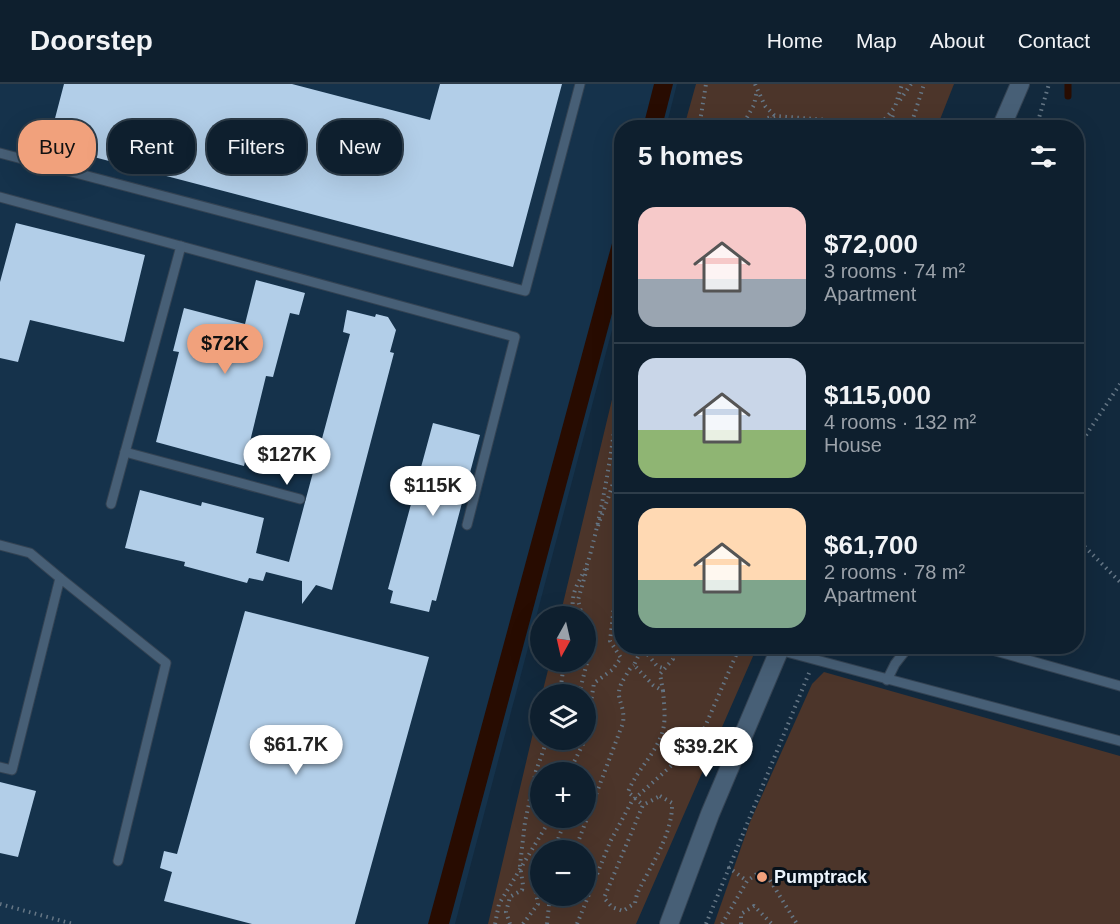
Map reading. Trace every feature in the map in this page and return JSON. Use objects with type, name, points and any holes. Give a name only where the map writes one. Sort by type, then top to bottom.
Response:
[{"type":"street","points":[[1004,120],[1020,84]]},
{"type":"street","points":[[669,924],[710,814],[777,654]]},
{"type":"lane","points":[[0,153],[525,291],[580,84]]},
{"type":"lane","points":[[0,197],[515,337],[467,525]]},
{"type":"lane","points":[[111,504],[181,246]]},
{"type":"lane","points":[[125,452],[300,499]]},
{"type":"lane","points":[[0,545],[30,553],[166,663],[118,861]]},
{"type":"lane","points":[[0,766],[12,770],[60,578]]},
{"type":"lane","points":[[797,654],[1120,741]]},
{"type":"lane","points":[[887,680],[903,654]]},
{"type":"lane","points":[[1006,654],[1120,686]]},
{"type":"path","points":[[700,120],[706,84]]},
{"type":"path","points":[[746,120],[754,105],[757,84]]},
{"type":"path","points":[[891,120],[902,84]]},
{"type":"path","points":[[885,120],[911,84]]},
{"type":"path","points":[[913,120],[924,84]]},
{"type":"path","points":[[1038,120],[1049,84]]},
{"type":"path","points":[[757,90],[774,116]]},
{"type":"path","points":[[770,120],[774,116]]},
{"type":"path","points":[[763,120],[774,116],[801,120]]},
{"type":"path","points":[[1084,438],[1120,384]]},
{"type":"path","points":[[580,606],[578,600],[592,545],[614,433]]},
{"type":"path","points":[[573,606],[574,588],[582,578],[614,479]]},
{"type":"path","points":[[1084,546],[1120,582]]},
{"type":"path","points":[[614,606],[610,641],[614,647]]},
{"type":"path","points":[[594,684],[612,670],[621,658],[618,654]]},
{"type":"path","points":[[579,840],[623,723],[624,714],[618,699],[618,688],[640,654]]},
{"type":"path","points":[[648,654],[653,662],[667,668],[673,659],[673,654]]},
{"type":"path","points":[[577,924],[610,842],[634,799],[681,757],[706,746],[704,729],[737,654]]},
{"type":"path","points":[[706,924],[802,684],[816,661]]},
{"type":"path","points":[[634,665],[653,685],[663,691]]},
{"type":"path","points":[[644,805],[628,792],[633,778],[657,746],[664,727],[660,674],[664,672],[663,668]]},
{"type":"path","points":[[510,924],[506,912],[510,897],[522,890],[520,865],[525,822],[536,771],[544,750]]},
{"type":"path","points":[[660,796],[666,798],[672,803],[672,816],[663,842],[637,894],[635,903],[623,911],[612,907],[604,897],[644,805],[660,796]]},
{"type":"path","points":[[495,924],[499,903],[544,828]]},
{"type":"path","points":[[728,867],[747,880]]},
{"type":"path","points":[[722,924],[747,880],[755,874],[768,877],[797,924]]},
{"type":"path","points":[[0,904],[73,924]]},
{"type":"path","points":[[523,924],[536,906]]},
{"type":"path","points":[[547,924],[549,906]]},
{"type":"path","points":[[741,924],[741,914],[754,906],[772,924]]},
{"type":"shaded area","points":[[0,84],[677,84],[668,120],[614,120],[614,322],[539,606],[530,606],[530,640],[455,924],[0,924]]},
{"type":"shaded area","points":[[654,84],[673,84],[664,120],[645,120]]},
{"type":"shaded area","points":[[696,84],[954,84],[940,120],[686,120]]},
{"type":"shaded area","points":[[614,236],[614,306],[534,606],[530,606],[530,621],[449,924],[428,924]]},
{"type":"shaded area","points":[[614,391],[614,654],[754,654],[636,924],[488,924],[530,746],[530,750],[596,750],[596,684],[544,684],[548,672],[596,672],[596,606],[562,606]]},
{"type":"shaded area","points":[[824,672],[1120,756],[1120,924],[714,924],[750,822],[812,684]]},
{"type":"building","points":[[64,84],[292,84],[430,120],[440,84],[562,84],[513,267],[159,174],[195,174],[195,120],[108,120],[108,161],[96,158],[96,120],[55,120]]},
{"type":"building","points":[[16,223],[145,255],[124,342],[30,320],[18,362],[0,358],[0,282]]},
{"type":"building","points":[[256,280],[305,293],[299,315],[290,313],[273,377],[266,376],[244,466],[156,442],[179,352],[173,351],[184,308],[245,324]]},
{"type":"building","points":[[347,310],[375,317],[376,314],[388,317],[396,330],[390,352],[394,353],[332,590],[316,585],[302,604],[302,581],[266,572],[263,581],[249,578],[247,583],[184,566],[185,562],[125,548],[140,490],[201,506],[202,502],[264,518],[256,553],[289,562],[350,334],[343,332]]},
{"type":"building","points":[[433,423],[480,435],[436,601],[432,600],[429,612],[390,603],[393,591],[388,589]]},
{"type":"building","points":[[245,611],[429,657],[355,924],[252,924],[164,901],[172,872],[160,868],[164,851],[177,854]]},
{"type":"building","points":[[0,782],[36,791],[18,857],[0,853]]},
{"type":"waterway","points":[[1068,84],[1068,96]]},
{"type":"place","name":"Pumptrack","points":[[762,877]]}]
